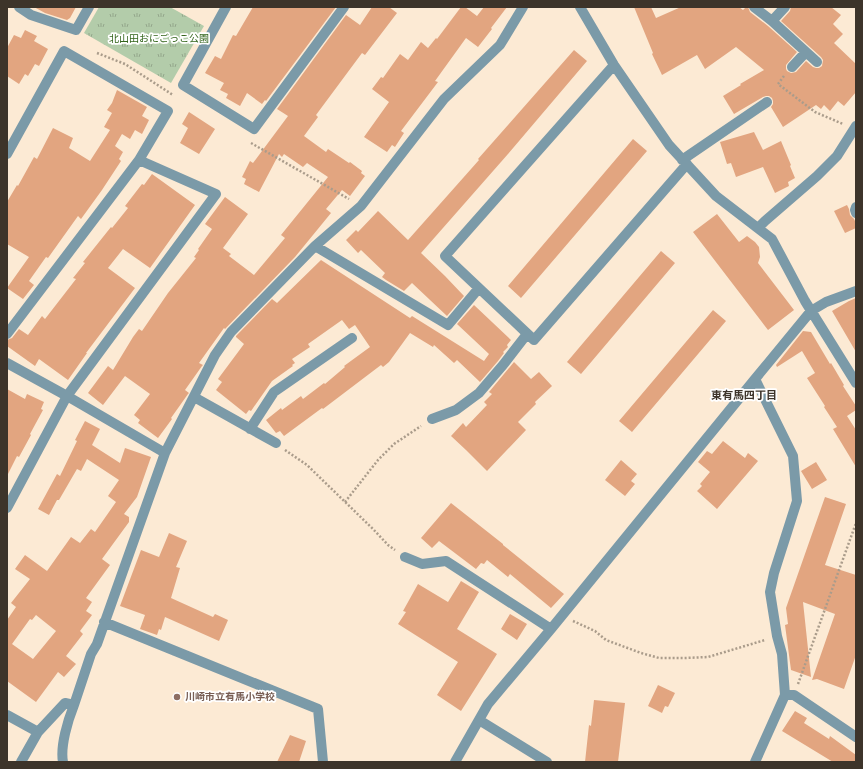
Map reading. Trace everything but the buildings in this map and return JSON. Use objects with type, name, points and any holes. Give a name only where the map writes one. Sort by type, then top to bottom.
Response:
[{"type":"street","points":[[19,7],[31,15],[76,30],[90,7]]},
{"type":"street","points":[[226,7],[183,85],[254,128],[344,7]]},
{"type":"street","points":[[63,762],[64,740],[68,721],[165,453],[215,355],[231,332],[315,246],[361,206],[444,100],[500,45],[523,7]]},
{"type":"street","points":[[580,7],[614,65],[669,145],[716,196],[772,238],[811,311],[856,383]]},
{"type":"street","points":[[754,7],[772,21],[817,62]]},
{"type":"street","points":[[772,21],[785,7]]},
{"type":"street","points":[[7,154],[64,51],[168,111],[139,160],[7,334]]},
{"type":"street","points":[[792,67],[806,52]]},
{"type":"street","points":[[614,65],[445,256],[534,340],[685,162],[767,102]]},
{"type":"street","points":[[758,228],[817,176],[837,156],[855,128]]},
{"type":"street","points":[[7,508],[67,396],[216,194],[139,160]]},
{"type":"street","points":[[856,207],[854,210],[856,213]]},
{"type":"street","points":[[315,246],[448,325],[479,288]]},
{"type":"street","points":[[455,762],[488,704],[811,311],[826,302],[856,291]]},
{"type":"street","points":[[432,419],[456,410],[479,393],[527,334]]},
{"type":"street","points":[[250,429],[274,392],[352,338]]},
{"type":"street","points":[[7,363],[165,453]]},
{"type":"street","points":[[755,379],[793,456],[797,501],[774,573],[770,592],[789,695],[755,762]]},
{"type":"street","points":[[194,397],[276,443]]},
{"type":"street","points":[[405,557],[422,564],[446,561],[551,629]]},
{"type":"street","points":[[104,622],[318,709],[323,762]]},
{"type":"street","points":[[789,695],[856,737]]},
{"type":"street","points":[[21,762],[38,732],[65,703],[74,705]]},
{"type":"street","points":[[7,715],[38,732]]},
{"type":"street","points":[[479,720],[547,762]]},
{"type":"path","points":[[792,67],[778,84],[815,112],[855,128]]},
{"type":"path","points":[[345,502],[378,460],[394,444],[432,419]]},
{"type":"path","points":[[276,443],[307,465],[388,545],[405,557]]},
{"type":"path","points":[[789,695],[856,523]]},
{"type":"path","points":[[562,615],[595,631],[606,640],[659,658],[708,657],[777,636]]},
{"type":"green space","name":"北山田おにごっこ公園","points":[[99,7],[170,7],[204,26],[171,83],[84,33]]},
{"type":"place","name":"川崎市立有馬小学校","points":[[177,697]]},
{"type":"district","name":"東有馬四丁目","points":[[744,395]]}]
